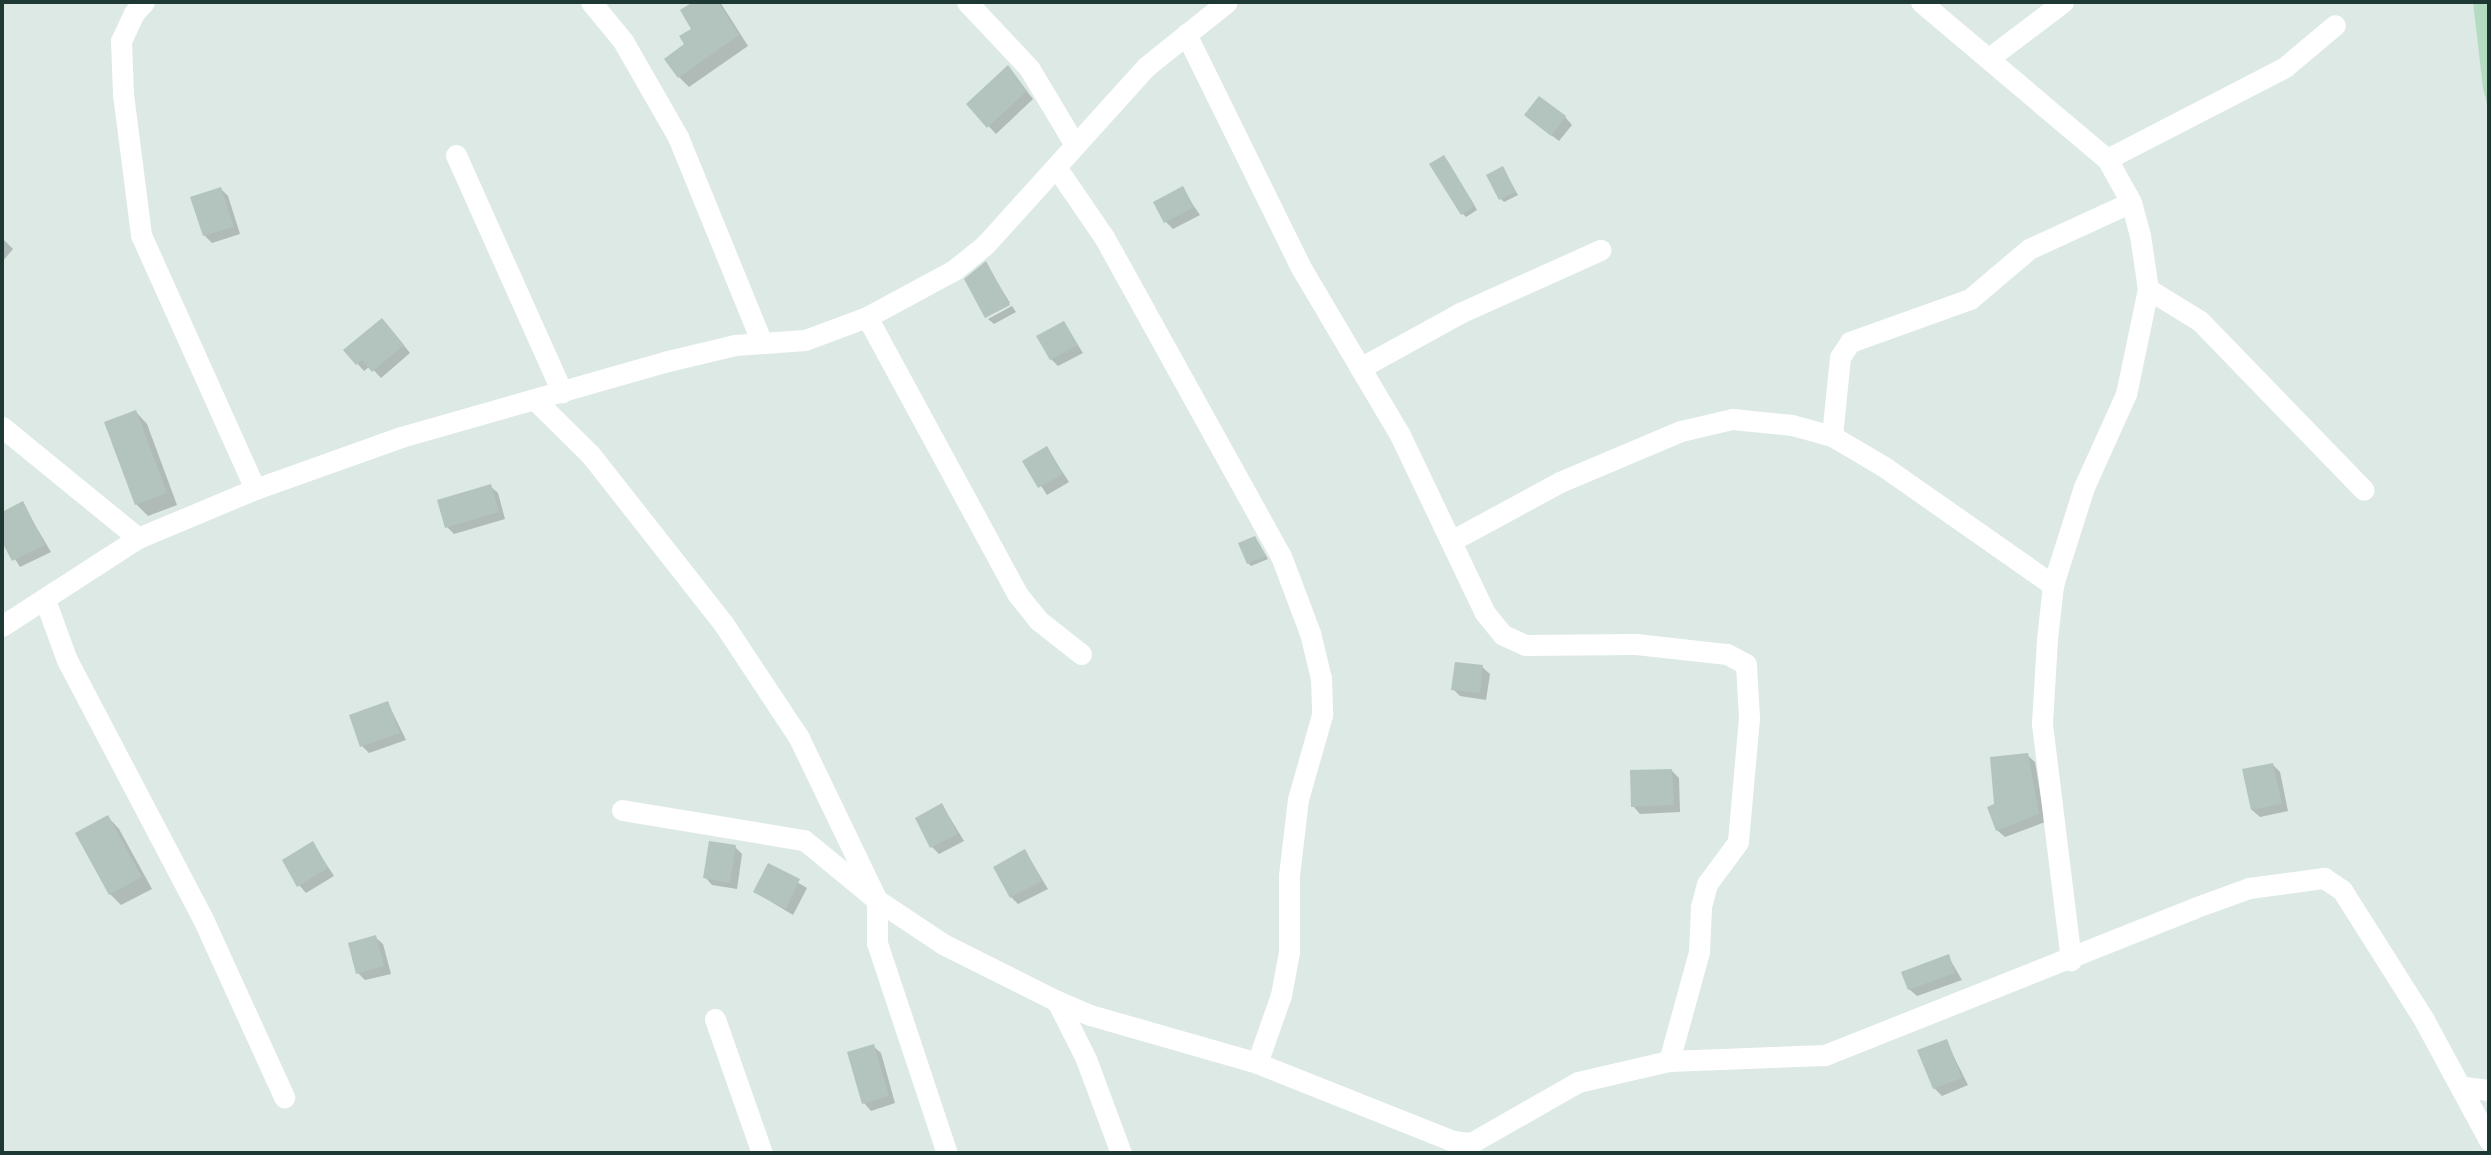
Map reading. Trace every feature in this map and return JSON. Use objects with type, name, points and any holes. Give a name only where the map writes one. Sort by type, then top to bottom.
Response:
[{"type":"street","points":[[144,2],[134,13],[121,41],[124,107],[141,235],[255,489]]},
{"type":"street","points":[[591,2],[623,41],[678,137],[762,343]]},
{"type":"street","points":[[967,2],[1029,68],[1075,145]]},
{"type":"street","points":[[2,626],[138,538],[255,489],[401,437],[668,361],[762,343],[805,340],[867,317],[954,270],[985,245],[1147,66],[1227,2]]},
{"type":"street","points":[[1920,2],[2107,159],[2131,202],[2148,289],[2126,394],[2084,487],[2053,585],[2042,724],[2071,960]]},
{"type":"street","points":[[1989,58],[2063,2]]},
{"type":"street","points":[[2107,159],[2274,73],[2335,25]]},
{"type":"street","points":[[1186,34],[1300,266],[1399,435],[1485,613],[1503,635],[1525,645],[1636,644],[1727,654],[1739,657],[1749,671],[1744,800],[1738,842],[1707,884],[1701,907],[1699,952],[1669,1061]]},
{"type":"street","points":[[456,155],[562,392]]},
{"type":"street","points":[[1056,167],[1117,261],[1281,556],[1310,634],[1321,678],[1322,715],[1297,812],[1287,963],[1281,995],[1257,1063]]},
{"type":"street","points":[[1832,436],[1840,357],[1850,342],[1970,299],[2029,249],[2131,202]]},
{"type":"street","points":[[1360,368],[1460,313],[1600,250]]},
{"type":"street","points":[[2148,289],[2200,321],[2364,490]]},
{"type":"street","points":[[867,317],[1018,595],[1038,620],[1081,654]]},
{"type":"street","points":[[535,400],[590,454],[759,674],[799,738],[877,900],[877,943],[947,1153]]},
{"type":"street","points":[[1451,541],[1560,482],[1681,431],[1732,419],[1792,425],[1832,436],[1883,466],[2053,585]]},
{"type":"street","points":[[2,427],[138,538]]},
{"type":"street","points":[[45,600],[67,660],[204,919],[285,1097]]},
{"type":"street","points":[[622,810],[804,840],[877,900],[943,944],[1057,1001],[1090,1015],[1257,1063],[1471,1148],[1578,1082],[1669,1061],[1825,1055],[2249,888],[2324,878],[2342,890],[2464,1087],[2489,1140]]},
{"type":"street","points":[[1057,1001],[1086,1059],[1121,1153]]},
{"type":"street","points":[[715,1019],[761,1153]]},
{"type":"street","points":[[2464,1087],[2489,1090]]},
{"type":"green space","points":[[2473,2],[2489,2],[2489,111],[2483,88]]},
{"type":"building","points":[[693,2],[718,2],[739,35],[678,78],[664,59],[684,44],[679,36],[691,29],[680,10]]},
{"type":"building","points":[[1008,65],[1027,91],[987,128],[966,104]]},
{"type":"building","points":[[1539,96],[1566,116],[1551,136],[1524,115]]},
{"type":"building","points":[[1444,155],[1475,206],[1461,215],[1429,164]]},
{"type":"building","points":[[1503,166],[1516,192],[1499,200],[1486,175]]},
{"type":"building","points":[[1183,186],[1194,207],[1164,223],[1153,202]]},
{"type":"building","points":[[221,187],[234,227],[203,236],[190,197]]},
{"type":"building","points":[[986,261],[1010,305],[985,318],[964,279]]},
{"type":"building","points":[[382,318],[404,345],[372,372],[362,360],[356,365],[343,350]]},
{"type":"building","points":[[1064,321],[1078,345],[1050,360],[1036,336]]},
{"type":"building","points":[[136,410],[167,493],[135,505],[104,422]]},
{"type":"building","points":[[1047,446],[1063,474],[1038,488],[1022,461]]},
{"type":"building","points":[[491,484],[499,512],[445,528],[437,500]]},
{"type":"building","points":[[23,501],[45,545],[12,561],[2,542],[2,512]]},
{"type":"building","points":[[1255,536],[1266,556],[1247,564],[1238,543]]},
{"type":"building","points":[[1455,662],[1483,665],[1480,693],[1451,690]]},
{"type":"building","points":[[388,701],[400,733],[360,747],[349,715]]},
{"type":"building","points":[[2028,753],[2039,814],[1996,831],[1987,807],[1994,804],[1990,757]]},
{"type":"building","points":[[2273,763],[2282,804],[2251,810],[2242,769]]},
{"type":"building","points":[[1672,769],[1674,805],[1631,807],[1630,770]]},
{"type":"building","points":[[942,803],[958,834],[930,848],[915,818]]},
{"type":"building","points":[[108,815],[142,877],[109,895],[75,833]]},
{"type":"building","points":[[313,841],[328,868],[297,887],[282,860]]},
{"type":"building","points":[[709,841],[736,845],[730,883],[703,878]]},
{"type":"building","points":[[1025,849],[1042,881],[1010,898],[993,867]]},
{"type":"building","points":[[768,863],[800,879],[786,909],[753,892]]},
{"type":"building","points":[[376,935],[384,966],[356,974],[348,943]]},
{"type":"building","points":[[1949,954],[1955,973],[1908,990],[1901,972]]},
{"type":"building","points":[[1947,1039],[1962,1078],[1933,1089],[1917,1050]]},
{"type":"building","points":[[874,1044],[889,1096],[862,1104],[847,1052]]}]
